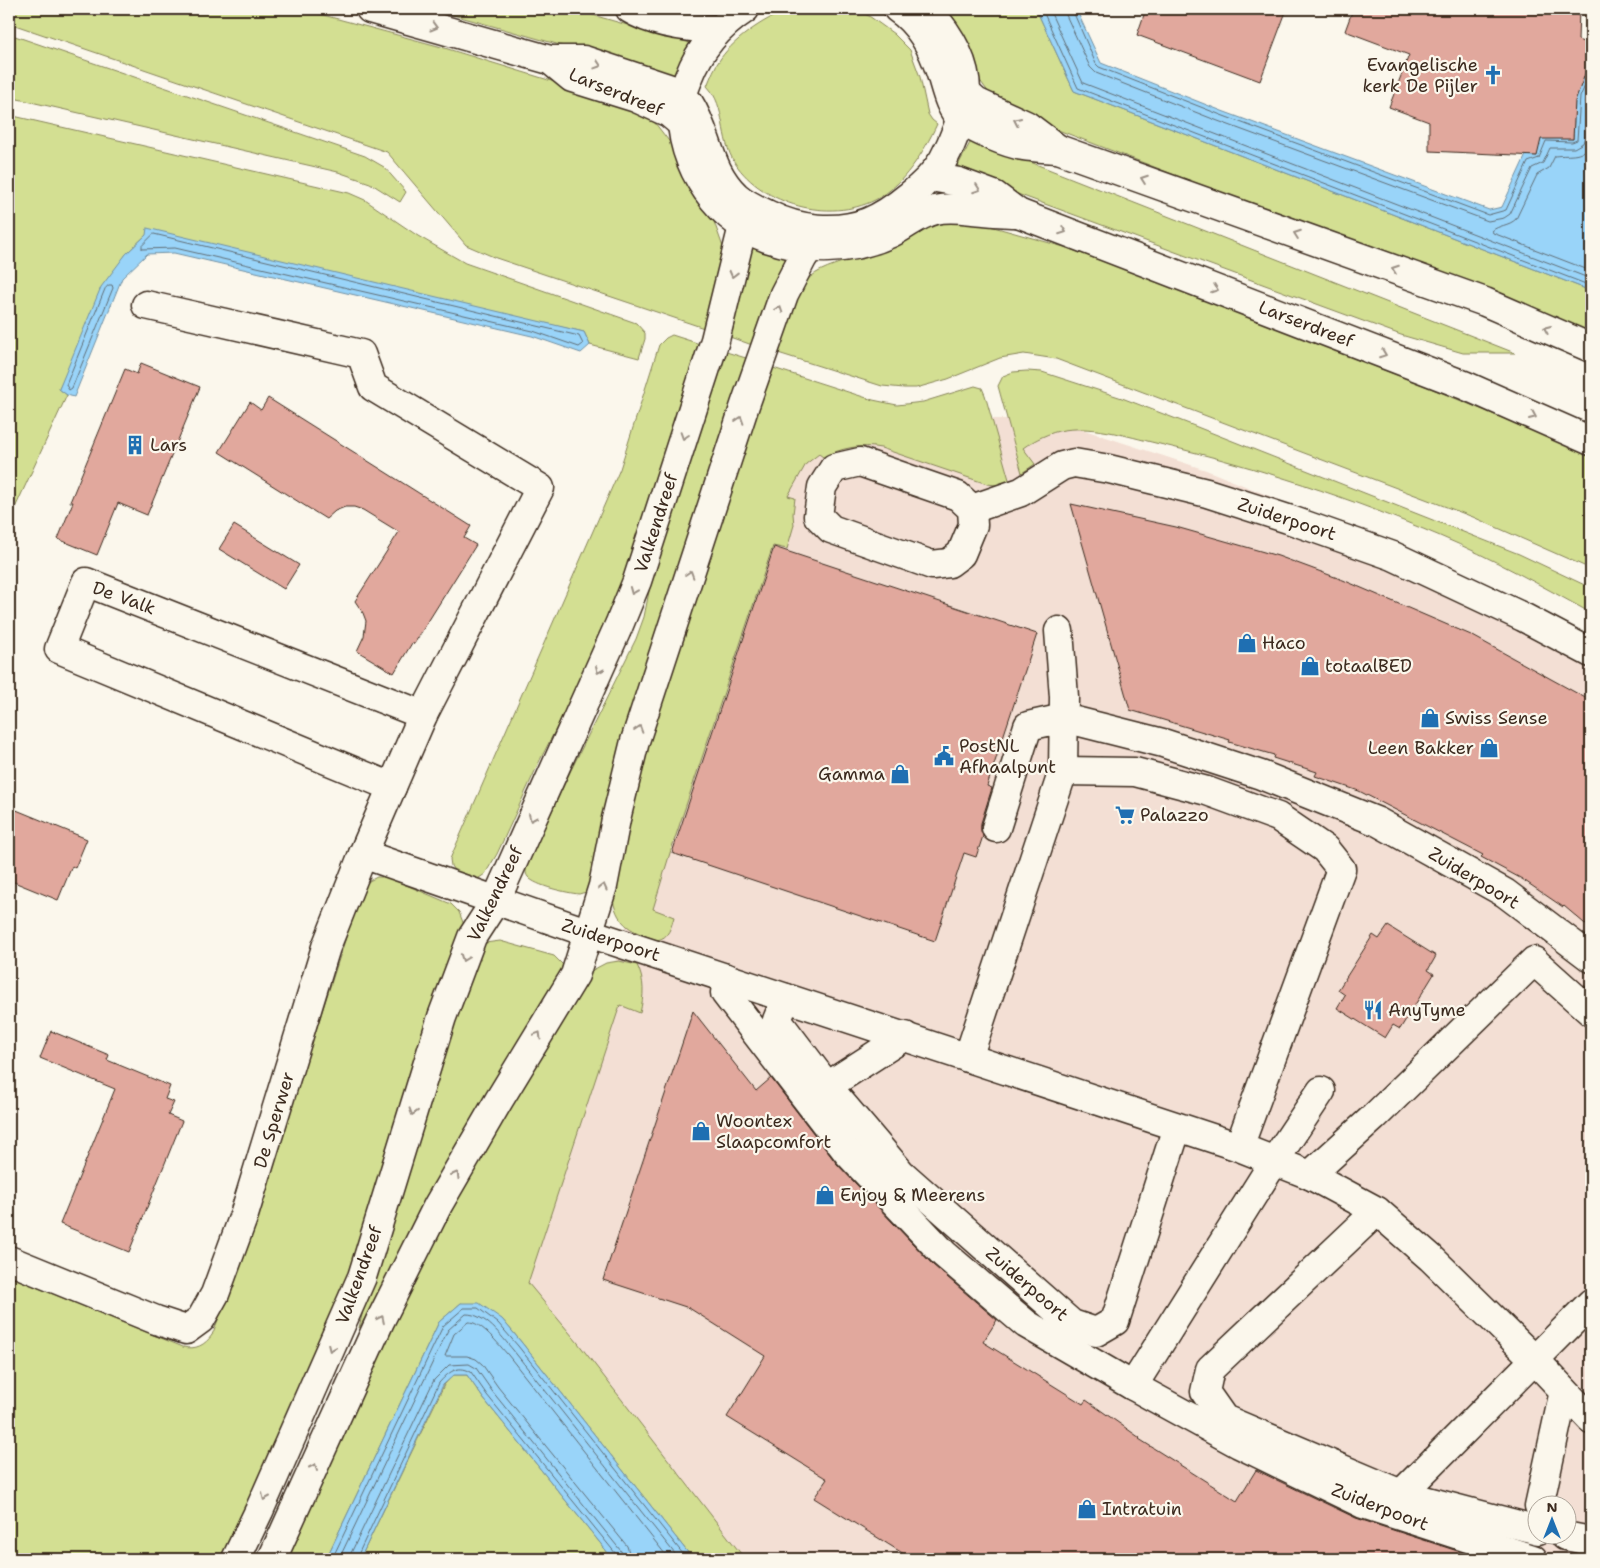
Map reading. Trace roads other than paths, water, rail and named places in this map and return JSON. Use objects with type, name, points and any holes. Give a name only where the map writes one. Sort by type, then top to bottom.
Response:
[{"type":"street","name":"Larserdreef","points":[[370,9],[550,60],[584,60],[683,93]]},
{"type":"street","points":[[630,9],[640,15],[691,28],[719,29]]},
{"type":"street","points":[[746,9],[719,29],[697,58],[683,93],[681,108],[682,124],[687,150],[701,182],[720,207],[743,226],[764,237],[783,243],[814,238],[868,222],[896,207],[931,177],[943,160],[963,106],[964,74],[954,46],[941,24],[927,9]]},
{"type":"street","points":[[898,9],[907,15],[922,33],[933,53],[951,106],[963,106]]},
{"type":"street","name":"Larserdreef","points":[[550,60],[572,78],[636,98],[669,113],[682,124]]},
{"type":"street","points":[[683,93],[698,116],[714,166],[724,183],[738,198],[778,220],[796,226],[814,238]]},
{"type":"street","points":[[963,106],[971,126],[1022,146],[1058,149],[1485,302],[1591,348]]},
{"type":"street","name":"Larserdreef","points":[[931,177],[960,182],[994,194],[1018,213]]},
{"type":"street","name":"Larserdreef","points":[[814,238],[839,248],[865,244],[893,232],[916,217],[935,210],[961,208],[1018,213],[1464,385],[1591,442]]},
{"type":"street","name":"Valkendreef","points":[[236,1559],[362,1277],[442,1018],[472,937],[496,900],[637,581],[715,340],[743,226]]},
{"type":"street","name":"Valkendreef","points":[[272,1559],[380,1321],[434,1214],[499,1100],[575,975],[604,886],[616,819],[638,731],[745,405],[784,294],[814,238]]},
{"type":"street","points":[[146,306],[361,354],[373,387],[540,488],[423,715],[363,854],[496,900]]},
{"type":"street","points":[[860,462],[958,496],[972,509],[973,525],[961,554],[949,564],[932,565],[831,529],[818,516],[822,487],[834,468],[860,462]]},
{"type":"street","name":"Zuiderpoort","points":[[972,509],[1021,492],[1062,466],[1074,463],[1109,469],[1207,493],[1393,556],[1523,617],[1591,654]]},
{"type":"street","name":"De Valk","points":[[392,787],[59,650],[86,582],[423,715]]},
{"type":"street","points":[[968,1058],[1063,771],[1064,697],[1059,631]]},
{"type":"street","name":"Zuiderpoort","points":[[996,828],[1028,726],[1064,718],[1163,743],[1261,775],[1378,822],[1505,893],[1591,958]]},
{"type":"street","points":[[1063,771],[1135,772],[1207,791],[1278,817],[1325,849],[1341,869],[1239,1147]]},
{"type":"street","name":"De Sperwer","points":[[9,1260],[156,1320],[186,1330],[201,1319],[215,1294],[244,1215],[326,947],[363,854]]},
{"type":"street","name":"Zuiderpoort","points":[[496,900],[589,934],[1239,1147],[1310,1175],[1377,1211],[1431,1258],[1534,1359],[1591,1419]]},
{"type":"street","points":[[1310,1175],[1374,1117],[1534,962],[1591,1012]]},
{"type":"street","name":"Zuiderpoort","points":[[728,978],[725,993],[817,1093],[901,1173],[1072,1324],[1096,1332],[1115,1321],[1177,1127]]},
{"type":"street","name":"Zuiderpoort","points":[[786,998],[778,1020],[848,1153],[944,1254],[1026,1324],[1239,1444],[1363,1504],[1530,1558]]},
{"type":"street","points":[[817,1093],[904,1036]]},
{"type":"street","points":[[1134,1386],[1275,1160],[1321,1091]]},
{"type":"street","name":"Zuiderpoort","points":[[1377,1211],[1210,1369],[1205,1392],[1224,1419],[1401,1494],[1528,1517]]},
{"type":"street","points":[[1534,1359],[1591,1303]]},
{"type":"street","name":"Zuiderpoort","points":[[1401,1494],[1534,1359]]},
{"type":"street","name":"Zuiderpoort","points":[[1542,1496],[1564,1391]]},
{"type":"street","points":[[1578,1538],[1591,1541]]},
{"type":"water","points":[[1036,9],[1076,9],[1101,63],[1222,111],[1489,210],[1502,207],[1526,155],[1537,156],[1535,154],[1543,135],[1573,139],[1575,92],[1578,92],[1591,58],[1591,291],[1074,91]]},
{"type":"water","points":[[147,228],[584,332],[590,345],[581,353],[532,336],[174,253],[147,254],[122,278],[74,397],[67,395],[59,389],[101,287],[126,254],[146,235]]},
{"type":"water","points":[[461,1303],[479,1303],[502,1319],[693,1559],[613,1559],[483,1398],[467,1375],[454,1375],[443,1385],[360,1559],[326,1559],[439,1322]]},
{"type":"place","name":"Evangelische kerk De Pijler","points":[[1493,75]]},
{"type":"place","name":"Lars","points":[[135,445]]},
{"type":"place","name":"Haco","points":[[1247,643]]},
{"type":"place","name":"totaalBED","points":[[1310,666]]},
{"type":"place","name":"Swiss Sense","points":[[1430,718]]},
{"type":"place","name":"Leen Bakker","points":[[1489,748]]},
{"type":"place","name":"PostNL Afhaalpunt","points":[[944,756]]},
{"type":"place","name":"Gamma","points":[[900,774]]},
{"type":"place","name":"Palazzo","points":[[1125,815]]},
{"type":"place","name":"AnyTyme","points":[[1373,1010]]},
{"type":"place","name":"Woontex Slaapcomfort","points":[[701,1131]]},
{"type":"place","name":"Enjoy & Meerens","points":[[825,1195]]},
{"type":"place","name":"Intratuin","points":[[1087,1509]]}]
